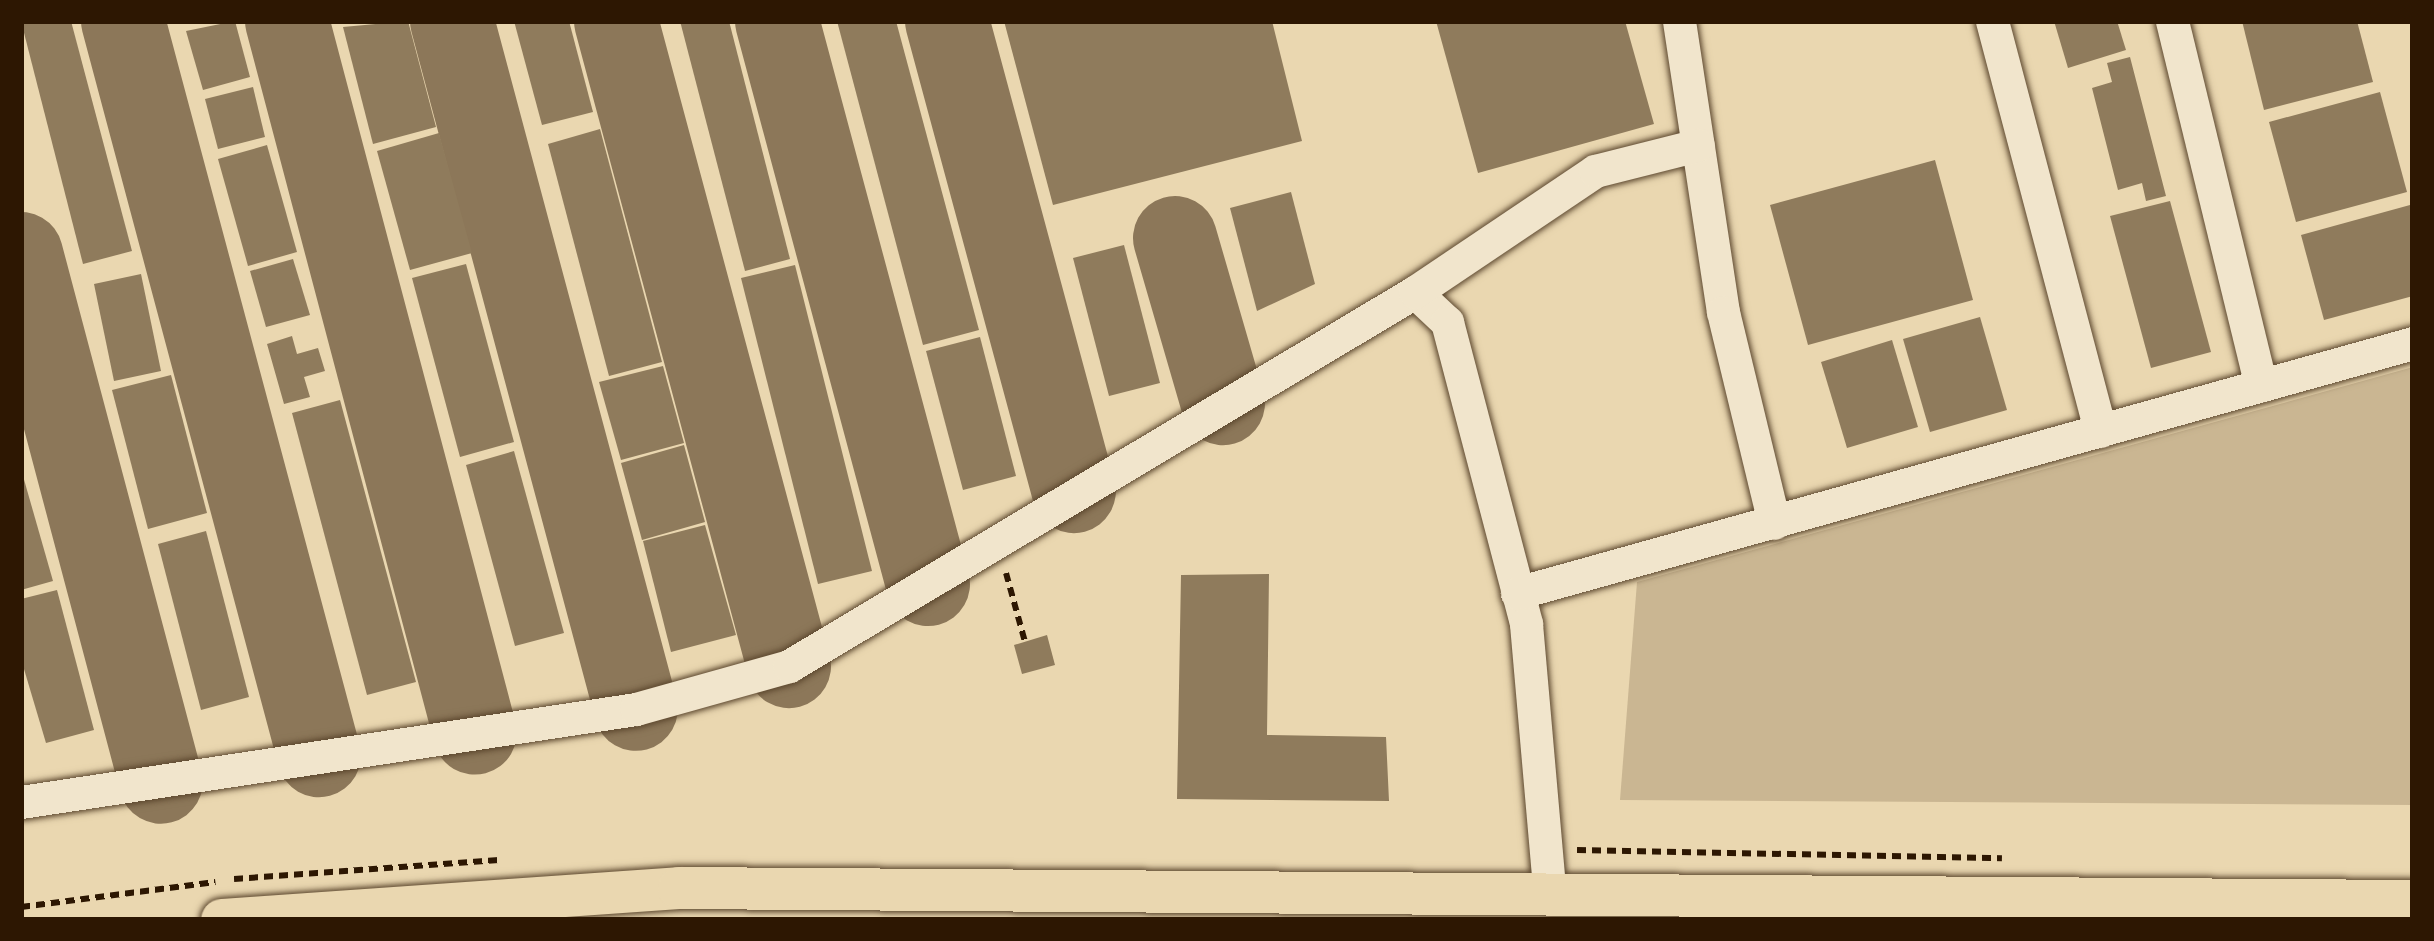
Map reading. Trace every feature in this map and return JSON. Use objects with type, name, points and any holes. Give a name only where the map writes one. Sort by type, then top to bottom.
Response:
[{"type":"main road","points":[[222,920],[679,888],[1550,898],[1915,912],[2413,901]]},
{"type":"lane","points":[[1679,21],[1698,145],[1774,523]]},
{"type":"lane","points":[[1992,21],[2100,430]]},
{"type":"lane","points":[[2172,21],[2261,386]]},
{"type":"lane","points":[[21,802],[635,709],[789,665],[1415,292],[1594,171],[1698,145]]},
{"type":"lane","points":[[1415,292],[1447,322],[1517,593],[1543,731],[1550,898]]},
{"type":"lane","points":[[1517,593],[2413,343]]},
{"type":"path","points":[[996,541],[1025,642]]},
{"type":"shaded area","points":[[2413,367],[2413,805],[1620,800],[1637,582]]},
{"type":"building","points":[[21,21],[71,21],[132,251],[83,264]]},
{"type":"building","points":[[235,21],[250,77],[203,90],[186,31]]},
{"type":"building","points":[[408,21],[436,127],[373,144],[343,27]]},
{"type":"building","points":[[514,21],[569,21],[593,112],[542,125]]},
{"type":"building","points":[[680,21],[729,21],[790,259],[745,271]]},
{"type":"building","points":[[837,21],[896,21],[979,330],[923,345]]},
{"type":"building","points":[[1004,21],[1272,21],[1302,141],[1053,205]]},
{"type":"building","points":[[1436,21],[1625,21],[1654,124],[1478,173]]},
{"type":"building","points":[[2054,21],[2117,21],[2126,50],[2068,68]]},
{"type":"building","points":[[2242,21],[2357,21],[2373,82],[2264,110]]},
{"type":"building","points":[[2130,57],[2166,196],[2146,201],[2142,183],[2118,190],[2092,88],[2112,82],[2107,63]]},
{"type":"building","points":[[253,87],[265,137],[218,149],[205,99]]},
{"type":"building","points":[[2380,92],[2407,192],[2296,222],[2269,122]]},
{"type":"building","points":[[600,129],[662,362],[609,376],[548,144]]},
{"type":"building","points":[[439,133],[472,253],[410,270],[377,151]]},
{"type":"building","points":[[267,145],[297,252],[248,266],[218,159]]},
{"type":"building","points":[[1935,160],[1973,300],[1808,345],[1770,205]]},
{"type":"building","points":[[1291,192],[1315,284],[1257,311],[1230,208]]},
{"type":"building","points":[[2170,201],[2211,352],[2151,368],[2110,216]]},
{"type":"building","points":[[2410,205],[2413,296],[2324,320],[2301,235]]},
{"type":"building","points":[[1124,245],[1160,383],[1109,396],[1073,258]]},
{"type":"building","points":[[293,259],[310,315],[266,327],[250,271]]},
{"type":"building","points":[[466,264],[514,442],[460,457],[412,278]]},
{"type":"building","points":[[795,265],[872,571],[818,584],[741,278]]},
{"type":"building","points":[[141,274],[161,371],[114,381],[94,284]]},
{"type":"building","points":[[1980,317],[2007,410],[1930,432],[1903,339]]},
{"type":"building","points":[[292,336],[297,354],[318,348],[325,371],[304,377],[310,397],[284,404],[267,344]]},
{"type":"building","points":[[980,337],[1016,476],[963,490],[926,351]]},
{"type":"building","points":[[1892,340],[1918,427],[1847,448],[1821,362]]},
{"type":"building","points":[[663,366],[684,443],[621,460],[599,382]]},
{"type":"building","points":[[171,375],[207,513],[148,529],[112,390]]},
{"type":"building","points":[[340,400],[416,682],[367,695],[292,413]]},
{"type":"building","points":[[684,445],[705,522],[642,540],[621,463]]},
{"type":"building","points":[[514,451],[564,633],[515,646],[466,465]]},
{"type":"building","points":[[21,469],[53,581],[21,590]]},
{"type":"building","points":[[705,525],[736,635],[671,652],[643,541]]},
{"type":"building","points":[[206,531],[249,697],[201,710],[158,544]]},
{"type":"building","points":[[1269,574],[1267,735],[1386,737],[1389,801],[1177,799],[1181,575]]},
{"type":"building","points":[[57,590],[94,730],[46,743],[21,659],[21,599]]},
{"type":"building","points":[[1047,635],[1055,665],[1022,674],[1014,645]]},
{"type":"taxiway","points":[[123,21],[319,755]]},
{"type":"taxiway","points":[[287,21],[475,733]]},
{"type":"taxiway","points":[[452,21],[636,709]]},
{"type":"taxiway","points":[[616,21],[789,666]]},
{"type":"taxiway","points":[[777,21],[928,584]]},
{"type":"taxiway","points":[[947,21],[1074,491]]},
{"type":"taxiway","points":[[1175,238],[1223,403]]},
{"type":"taxiway","points":[[21,254],[161,782]]}]
